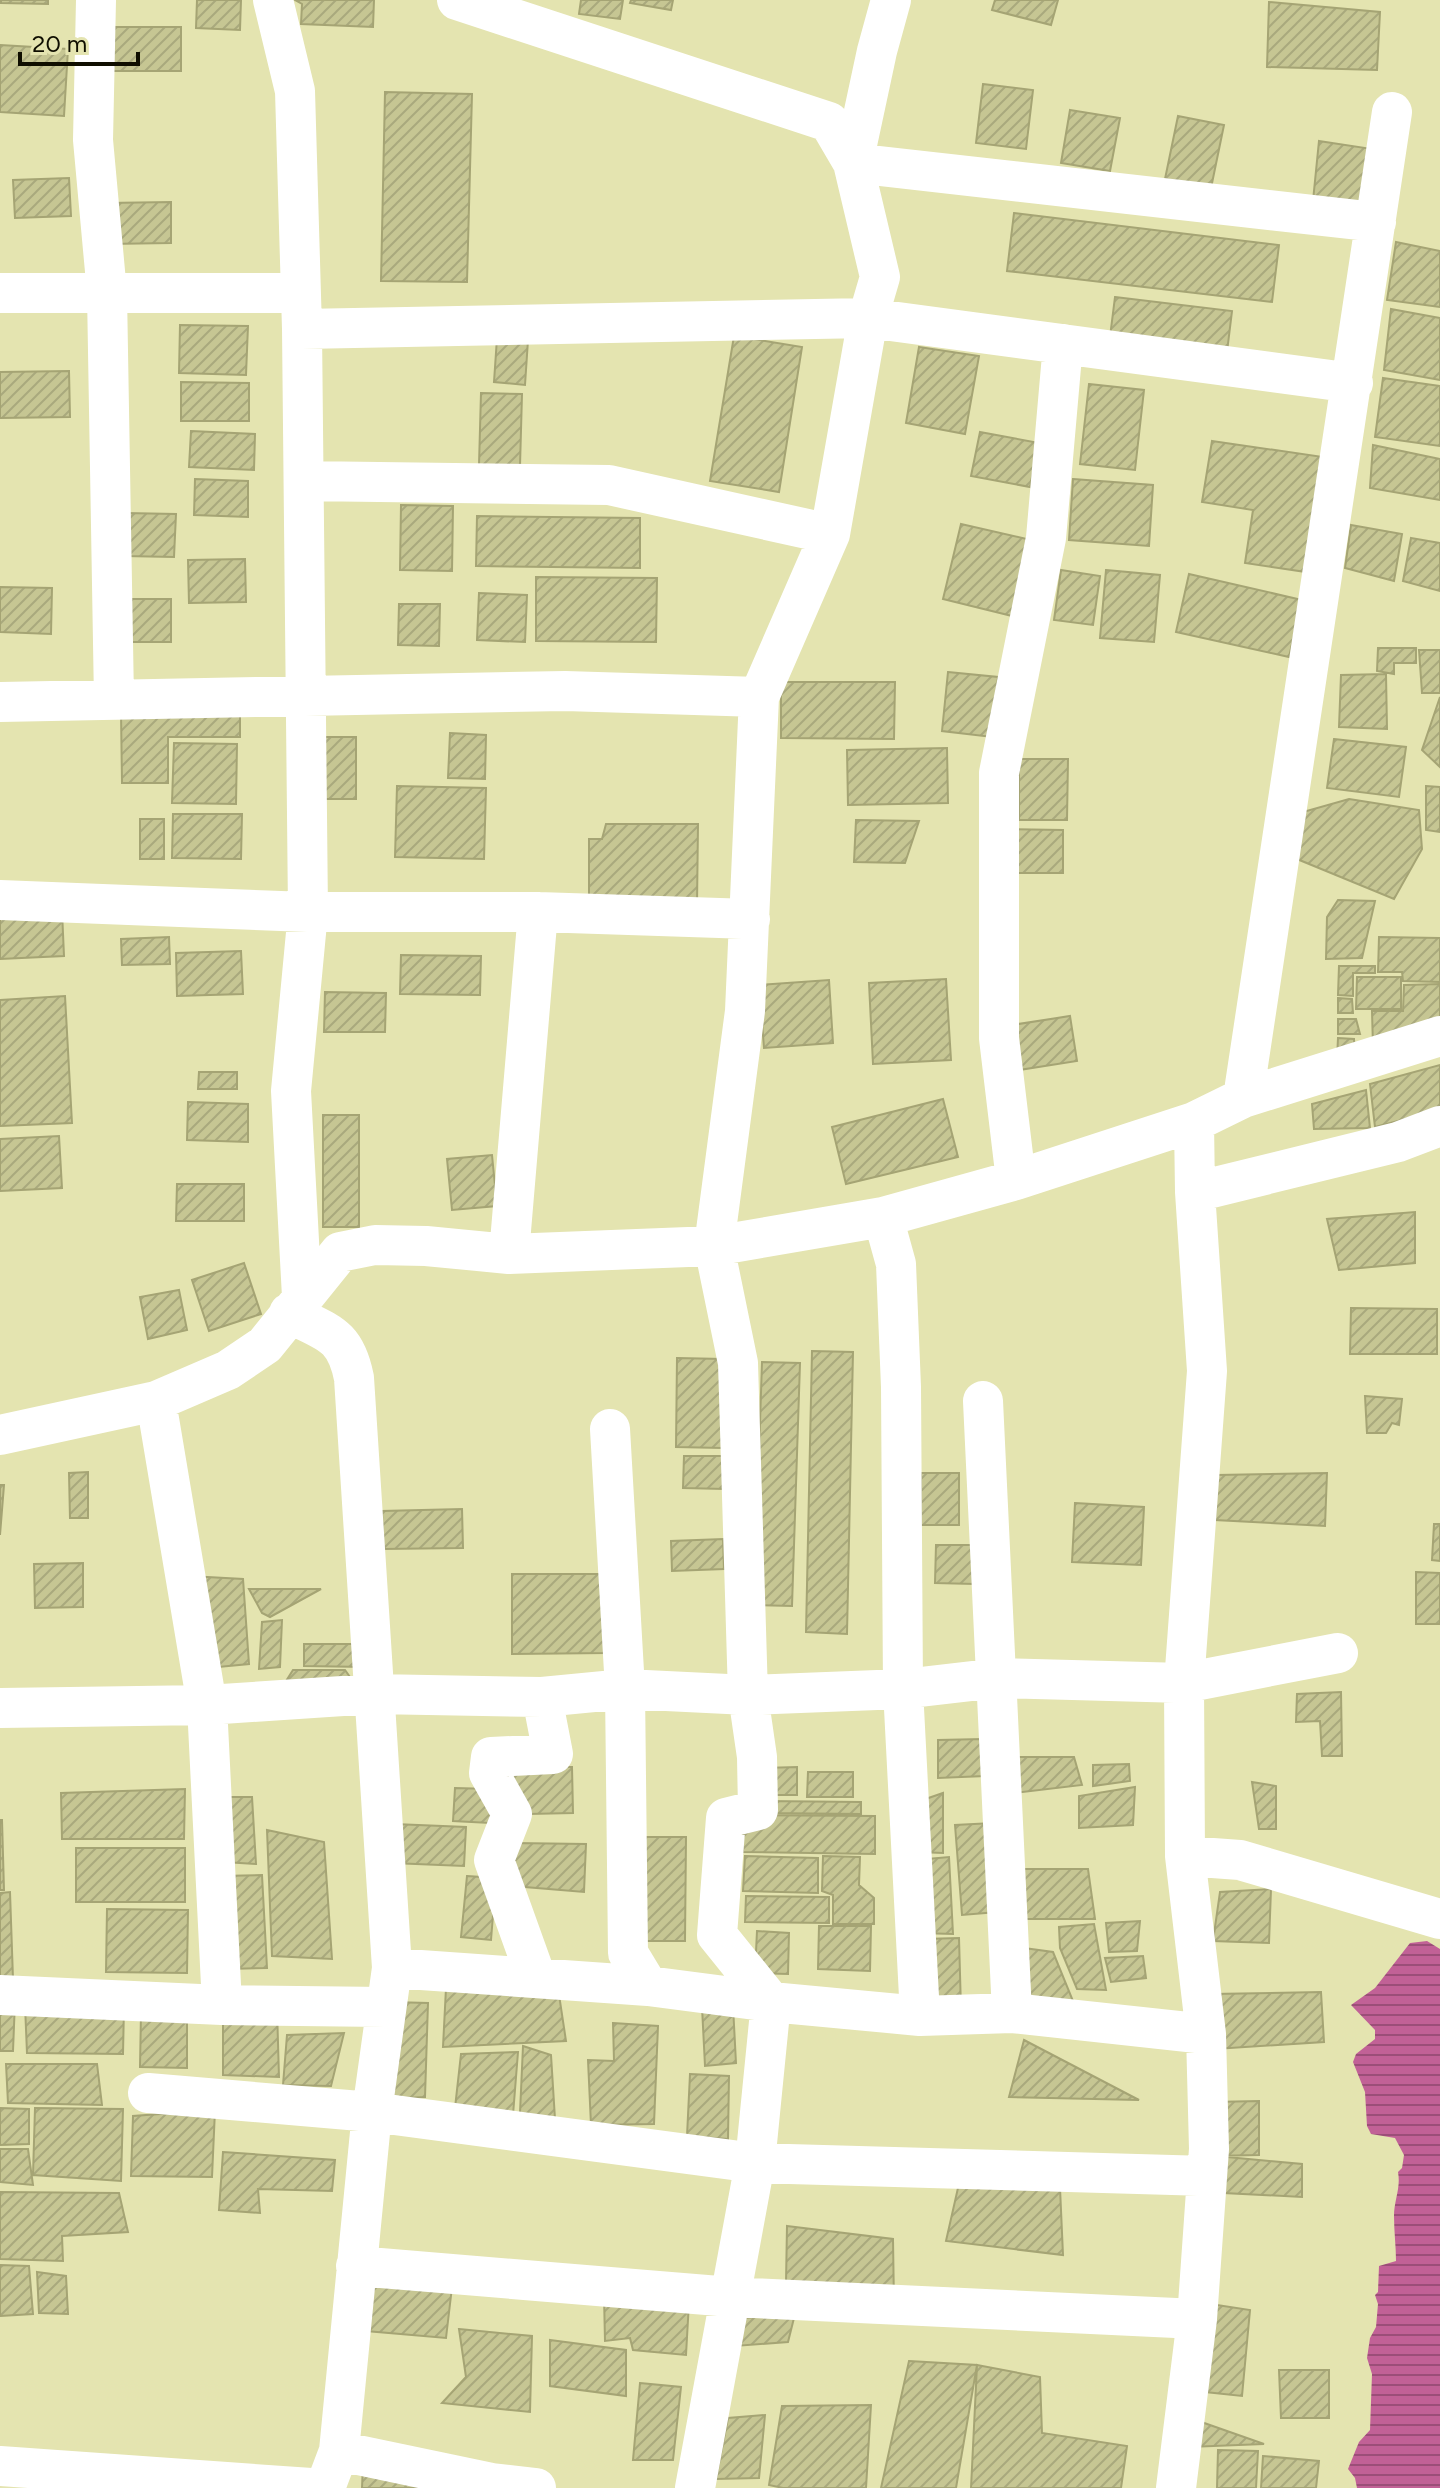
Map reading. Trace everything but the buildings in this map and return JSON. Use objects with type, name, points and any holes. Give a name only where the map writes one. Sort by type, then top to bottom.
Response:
[{"type":"street","points":[[96,0],[93,140],[107,293],[114,700]]},
{"type":"street","points":[[273,0],[295,91],[304,481],[308,912],[291,1091],[296,1305]]},
{"type":"street","points":[[457,0],[829,122],[853,163],[880,277],[868,318],[830,534],[759,697],[745,1011],[714,1246],[738,1363],[748,1695],[757,1757],[758,1810],[726,1818],[717,1935],[771,2002],[755,2163],[695,2488]]},
{"type":"street","points":[[853,163],[891,0]]},
{"type":"street","points":[[1243,1098],[1392,112]]},
{"type":"street","points":[[853,163],[1376,222]]},
{"type":"street","points":[[0,293],[107,293],[301,311],[868,318],[1353,383]]},
{"type":"street","points":[[1016,1180],[999,1038],[999,773],[1046,538],[1063,344]]},
{"type":"street","points":[[304,481],[609,485],[830,534]]},
{"type":"street","points":[[0,702],[565,691],[759,697]]},
{"type":"street","points":[[0,900],[308,912],[538,912],[750,919]]},
{"type":"street","points":[[509,1254],[538,912]]},
{"type":"street","points":[[0,1435],[156,1401],[228,1370],[265,1345],[340,1252],[375,1245],[426,1246],[509,1254],[714,1246],[883,1217],[1016,1180],[1194,1122],[1243,1098],[1440,1036]]},
{"type":"street","points":[[1176,2488],[1197,2319],[1207,2176],[1206,2034],[1185,1856],[1184,1683],[1207,1371],[1195,1192],[1194,1122]]},
{"type":"street","points":[[1195,1192],[1398,1142],[1440,1126]]},
{"type":"street","points":[[883,1217],[896,1264],[901,1387],[903,1689],[920,2016]]},
{"type":"street","points":[[296,1305],[340,1340],[349,1355],[354,1378],[392,1968],[372,2112],[339,2451],[325,2488]]},
{"type":"street","points":[[156,1401],[207,1705],[222,2005]]},
{"type":"street","points":[[983,1401],[1012,2013]]},
{"type":"street","points":[[610,1429],[625,1689],[628,1953],[648,1986]]},
{"type":"street","points":[[0,1708],[207,1705],[373,1694],[542,1697],[625,1689],[748,1695],[903,1689],[998,1678],[1184,1683],[1338,1653]]},
{"type":"street","points":[[536,1977],[494,1860],[512,1814],[489,1773],[491,1757],[553,1754],[542,1697]]},
{"type":"street","points":[[1185,1856],[1240,1860],[1440,1919]]},
{"type":"street","points":[[392,1968],[648,1986],[771,2002],[920,2016],[1012,2013],[1206,2034]]},
{"type":"street","points":[[0,1995],[222,2005],[386,2007]]},
{"type":"street","points":[[148,2093],[372,2112],[755,2163],[1207,2176]]},
{"type":"street","points":[[356,2266],[731,2297],[1197,2319]]},
{"type":"street","points":[[339,2451],[492,2483],[536,2488]]},
{"type":"street","points":[[0,2466],[311,2488]]},
{"type":"shaded area","points":[[1427,1941],[1440,1949],[1440,2488],[1357,2488],[1355,2478],[1348,2469],[1359,2442],[1370,2430],[1372,2374],[1367,2358],[1370,2338],[1376,2327],[1378,2304],[1375,2295],[1378,2292],[1379,2266],[1396,2261],[1394,2210],[1398,2172],[1402,2168],[1404,2155],[1395,2138],[1371,2134],[1367,2126],[1365,2092],[1353,2062],[1356,2054],[1375,2039],[1375,2030],[1351,2005],[1375,1988],[1410,1943]]}]
